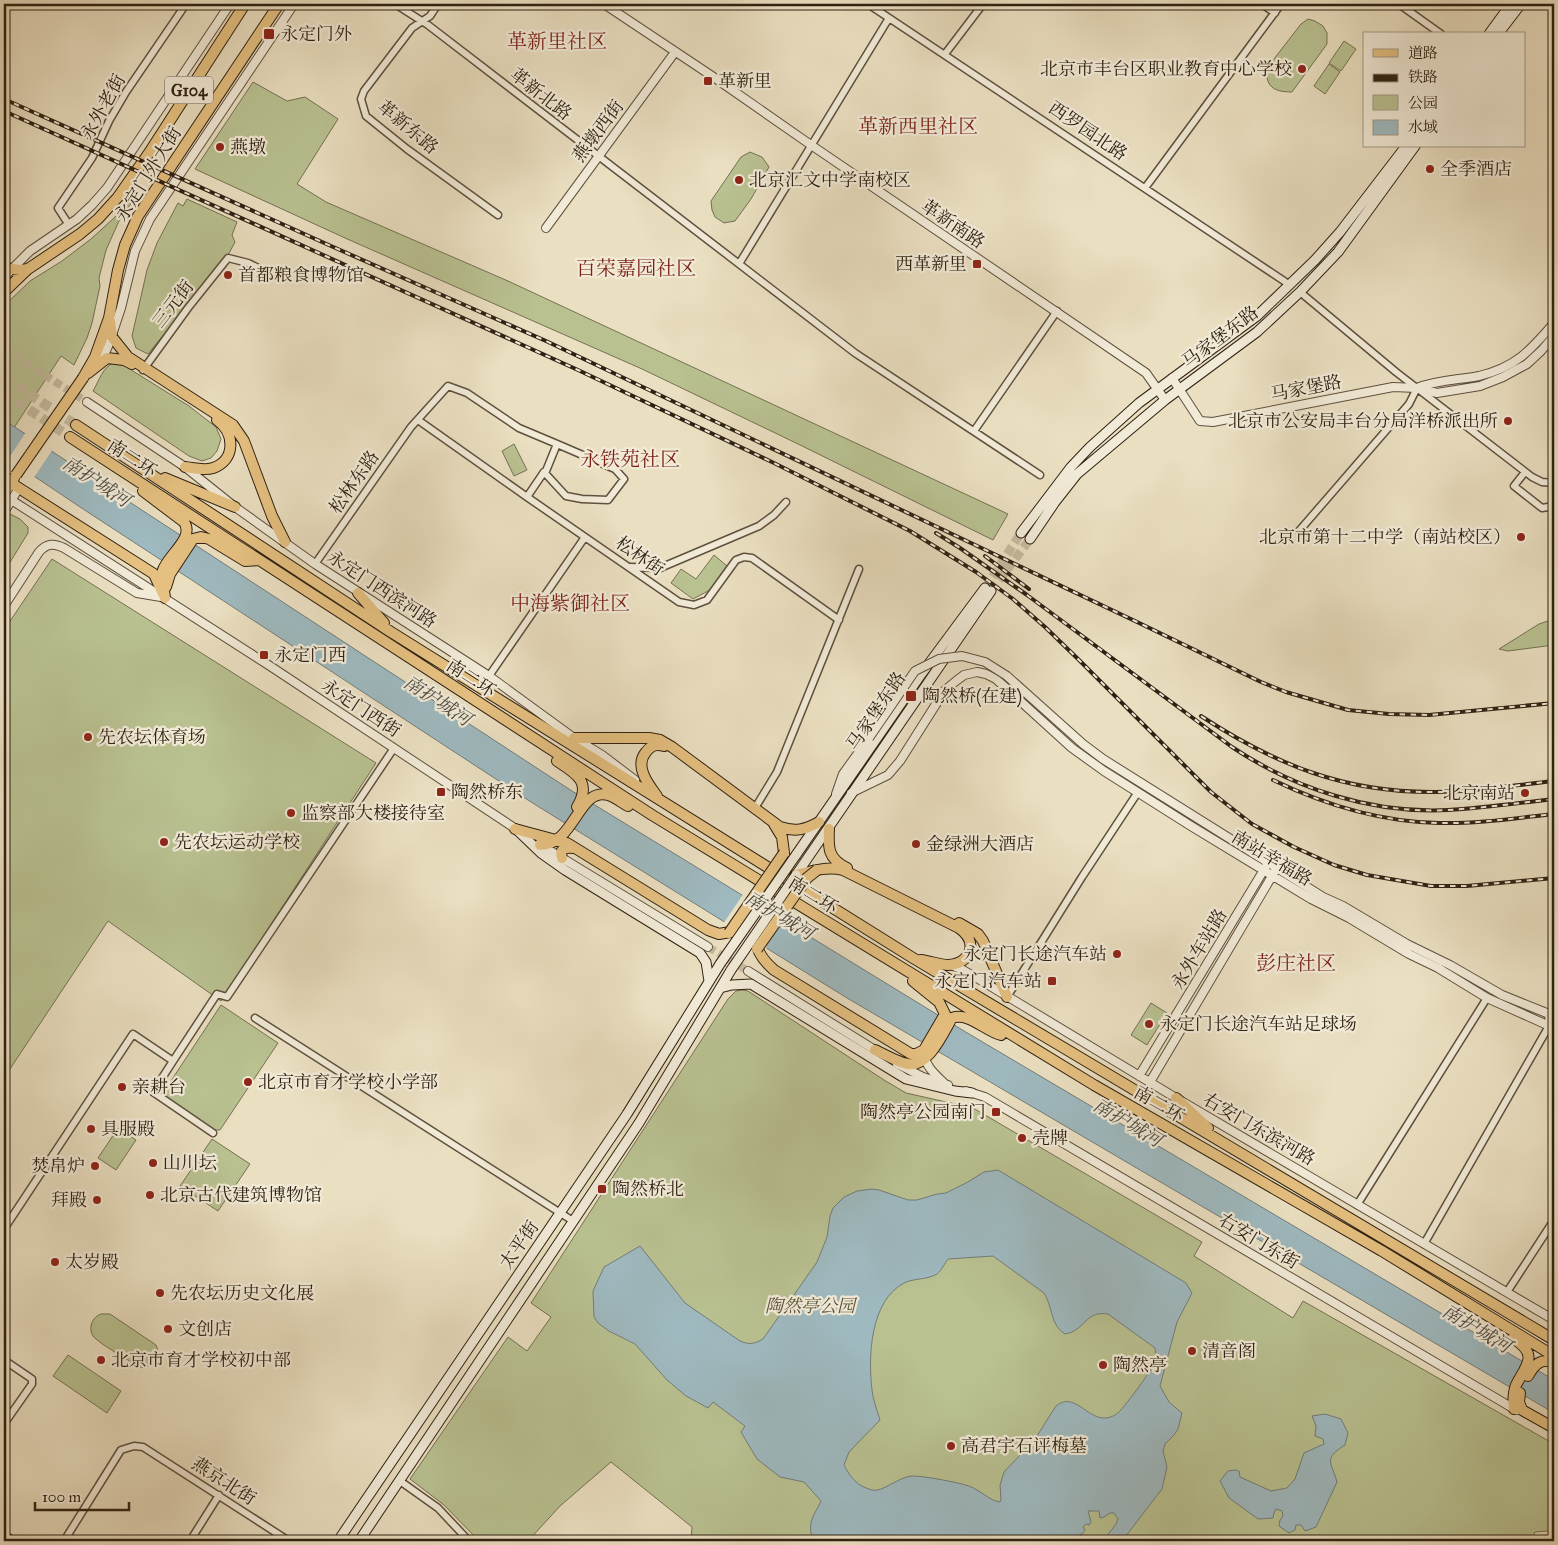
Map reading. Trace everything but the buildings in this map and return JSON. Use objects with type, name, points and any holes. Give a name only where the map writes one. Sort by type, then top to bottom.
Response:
[{"type":"main road","name":"永定门外大街","points":[[4,292],[28,269],[80,234],[98,219],[118,197],[149,153],[245,4]]},
{"type":"main road","name":"永定门外大街","points":[[83,378],[94,357],[109,318],[118,270],[125,246],[138,216],[279,4]]},
{"type":"main road","points":[[271,16],[287,4]]},
{"type":"main road","points":[[1490,32],[1510,4]]},
{"type":"main road","points":[[1499,32],[1520,4]]},
{"type":"main road","name":"马家堡东路","points":[[1021,533],[1071,467],[1104,434],[1156,389],[1257,316],[1315,260],[1340,232],[1404,148]]},
{"type":"main road","name":"马家堡东路","points":[[1030,539],[1077,474],[1179,388],[1257,332],[1300,292],[1338,252],[1414,148]]},
{"type":"main road","points":[[6,271],[28,269]]},
{"type":"main road","points":[[109,318],[112,337],[128,357],[227,430],[230,439],[230,450],[219,465],[211,469],[185,467]]},
{"type":"main road","points":[[4,494],[16,489],[83,378],[107,358],[114,358],[124,360],[144,369],[233,425],[244,441],[272,516],[285,542]]},
{"type":"main road","name":"南二环","points":[[76,425],[391,632],[913,958],[1554,1340]]},
{"type":"main road","name":"南二环","points":[[70,437],[652,815],[1094,1085],[1382,1251],[1554,1356]]},
{"type":"main road","points":[[142,468],[236,507]]},
{"type":"main road","points":[[134,478],[145,494],[184,522],[190,537]]},
{"type":"main road","points":[[16,489],[162,573]]},
{"type":"main road","points":[[190,537],[209,539],[245,562],[258,560]]},
{"type":"main road","points":[[165,598],[162,573],[190,537]]},
{"type":"main road","name":"马家堡东路","points":[[744,928],[922,673],[988,590],[829,829],[760,928]]},
{"type":"main road","points":[[358,592],[391,632]]},
{"type":"main road","points":[[574,738],[649,738],[660,740],[774,823],[792,830],[805,829],[819,822]]},
{"type":"main road","points":[[536,739],[547,754],[581,779],[588,794],[586,802],[565,831],[555,841]]},
{"type":"main road","points":[[660,800],[643,773],[641,762],[644,754],[650,747],[657,744],[672,747]]},
{"type":"main road","points":[[588,794],[607,795],[635,811],[652,815]]},
{"type":"main road","points":[[774,823],[782,837],[786,869]]},
{"type":"main road","points":[[516,829],[541,841],[567,843],[708,930],[719,934],[730,933],[744,928]]},
{"type":"main road","points":[[516,829],[541,853],[565,870],[700,953],[706,962],[708,981]]},
{"type":"main road","points":[[829,829],[828,845],[833,858],[839,864],[968,927],[978,934],[983,941],[1007,997]]},
{"type":"main road","points":[[541,841],[565,831]]},
{"type":"main road","points":[[565,831],[575,848]]},
{"type":"main road","points":[[562,858],[562,850],[565,847],[575,848]]},
{"type":"main road","points":[[730,933],[784,853]]},
{"type":"main road","points":[[796,875],[834,868],[843,870],[964,932],[969,937],[971,944],[968,955],[963,961],[949,965],[913,958]]},
{"type":"main road","points":[[757,949],[807,878],[817,870]]},
{"type":"main road","name":"太平街","points":[[338,1541],[627,1114],[708,981],[744,928]]},
{"type":"main road","points":[[760,928],[756,944],[757,949],[765,962],[774,970],[911,1054],[926,1054]]},
{"type":"main road","name":"太平街","points":[[358,1541],[639,1123],[731,970],[760,928]]},
{"type":"main road","points":[[907,972],[918,986],[939,1002],[948,1016]]},
{"type":"main road","points":[[720,988],[751,984],[906,1079],[955,1092],[972,1093]]},
{"type":"main road","points":[[948,1016],[960,1016],[972,1020],[998,1034],[1016,1038]]},
{"type":"main road","points":[[875,1050],[910,1064],[915,1064],[926,1054],[948,1016]]},
{"type":"main road","points":[[1176,1098],[1221,1141]]},
{"type":"main road","points":[[1473,1307],[1486,1322],[1521,1344],[1533,1360]]},
{"type":"main road","points":[[1514,1409],[1516,1385],[1533,1360],[1544,1360],[1554,1363]]},
{"type":"main road","points":[[1516,1397],[1522,1410],[1554,1428]]},
{"type":"street","name":"永外老街","points":[[69,225],[58,208],[92,158],[108,121],[126,92],[186,4]]},
{"type":"street","name":"永定门外大街","points":[[6,271],[30,251],[69,225],[92,205],[115,177],[230,4]]},
{"type":"street","name":"永定门外大街","points":[[101,362],[122,308],[136,252],[150,219],[294,4]]},
{"type":"street","name":"革新北路","points":[[394,4],[422,22],[855,353],[1040,475]]},
{"type":"street","points":[[422,22],[430,16],[438,4]]},
{"type":"street","name":"革新南路","points":[[604,4],[1146,373],[1165,400]]},
{"type":"street","name":"西罗园北路","points":[[868,4],[1290,285]]},
{"type":"street","points":[[945,54],[983,4]]},
{"type":"street","points":[[1262,4],[1274,13]]},
{"type":"street","points":[[1145,188],[1281,4]]},
{"type":"street","points":[[1399,4],[1438,32]]},
{"type":"street","points":[[739,264],[890,18]]},
{"type":"street","name":"革新东路","points":[[422,22],[412,28],[364,91],[361,99],[366,116],[407,149],[498,215]]},
{"type":"street","name":"燕墩西街","points":[[546,228],[675,52]]},
{"type":"street","name":"三元街","points":[[144,369],[188,308],[228,258],[248,263],[277,277]]},
{"type":"street","points":[[1300,292],[1417,388],[1524,472],[1542,482],[1554,483]]},
{"type":"street","points":[[974,431],[1057,311]]},
{"type":"street","name":"马家堡路","points":[[1417,388],[1431,383],[1478,376],[1503,368],[1524,356],[1554,323]]},
{"type":"street","name":"马家堡路","points":[[1179,388],[1200,421],[1213,422],[1393,387],[1417,388],[1437,393],[1480,386],[1503,377],[1527,364],[1554,336]]},
{"type":"street","points":[[1172,378],[1179,388]]},
{"type":"street","name":"松林东路","points":[[315,564],[411,427],[448,386],[466,393],[519,428],[557,444]]},
{"type":"street","points":[[1299,531],[1408,404],[1417,388]]},
{"type":"street","name":"永定门西滨河路","points":[[87,402],[185,467],[236,507],[315,564],[489,676],[574,738],[624,771],[660,800]]},
{"type":"street","name":"松林街","points":[[418,420],[679,602],[694,605],[707,600],[736,560],[744,557],[752,558],[839,620]]},
{"type":"street","points":[[527,497],[544,472],[546,471],[557,444],[615,469],[624,479],[608,500],[582,499],[566,496],[544,472]]},
{"type":"street","points":[[1524,472],[1514,486],[1542,508],[1554,506]]},
{"type":"street","points":[[4,512],[16,489]]},
{"type":"street","name":"永定门西街","points":[[16,489],[165,598],[516,829]]},
{"type":"street","points":[[628,567],[660,568],[759,526],[774,516],[786,502]]},
{"type":"street","points":[[489,676],[585,537]]},
{"type":"street","points":[[4,606],[39,552],[47,545],[54,544],[64,548],[137,594],[165,598]]},
{"type":"street","points":[[754,808],[777,772],[859,569]]},
{"type":"street","name":"南站幸福路","points":[[832,804],[843,774],[915,671],[939,659],[962,656],[985,662],[1007,676],[1083,744],[1103,759],[1276,868],[1322,896],[1343,906],[1407,944],[1450,965],[1502,996],[1551,1014]]},
{"type":"street","name":"南站幸福路","points":[[852,793],[888,775],[900,761],[946,690],[956,681],[964,675],[977,672],[986,674],[996,679],[1072,748],[1104,771],[1311,899],[1349,918],[1409,954],[1438,968],[1487,998],[1552,1027]]},
{"type":"street","points":[[213,1134],[154,1092],[216,994],[227,997],[394,748]]},
{"type":"street","points":[[1007,997],[1138,792]]},
{"type":"street","points":[[541,841],[562,858],[708,947]]},
{"type":"street","name":"永外车站路","points":[[1139,1076],[1268,862]]},
{"type":"street","name":"永外车站路","points":[[1150,1082],[1276,868]]},
{"type":"street","name":"右安门东滨河路","points":[[949,965],[961,969],[1554,1320]]},
{"type":"street","name":"右安门东街","points":[[748,971],[910,1072],[985,1097],[1554,1432]]},
{"type":"street","points":[[1358,1205],[1487,998]]},
{"type":"street","points":[[1424,1244],[1552,1027],[1551,1014]]},
{"type":"street","points":[[255,1018],[573,1221]]},
{"type":"street","points":[[4,1229],[133,1034],[173,1061]]},
{"type":"street","points":[[926,1054],[929,1067],[946,1084]]},
{"type":"street","points":[[1507,1292],[1554,1220]]},
{"type":"street","points":[[4,1360],[32,1379],[32,1384],[4,1424]]},
{"type":"street","name":"燕京北街","points":[[64,1541],[122,1450],[134,1446],[143,1447],[288,1541]]},
{"type":"street","points":[[400,1481],[438,1508],[469,1541]]},
{"type":"street","points":[[190,1541],[219,1495]]},
{"type":"street","points":[[4,1535],[14,1541]]},
{"type":"green space","points":[[1308,19],[1323,26],[1327,33],[1327,44],[1292,92],[1280,91],[1269,84],[1267,68],[1301,24]]},
{"type":"green space","points":[[1344,41],[1356,49],[1341,71],[1329,63]]},
{"type":"green space","points":[[1329,64],[1340,72],[1325,94],[1314,86]]},
{"type":"green space","points":[[253,82],[287,101],[305,97],[338,119],[297,184],[326,202],[508,281],[1008,514],[993,540],[642,369],[345,238],[195,169]]},
{"type":"green space","points":[[750,152],[762,157],[769,167],[751,199],[735,221],[724,223],[715,217],[711,201],[741,157]]},
{"type":"green space","points":[[187,199],[237,222],[232,235],[235,242],[228,255],[148,354],[136,348],[132,336],[147,270],[157,243],[178,203],[183,206]]},
{"type":"green space","points":[[129,200],[132,202],[119,221],[106,250],[99,278],[100,286],[92,323],[74,365],[61,356],[4,443],[4,326],[7,321],[4,318],[4,306],[30,281],[62,261],[91,239],[114,218]]},
{"type":"green space","points":[[114,363],[120,363],[189,406],[216,427],[221,439],[217,451],[211,458],[202,461],[189,456],[93,391],[107,367]]},
{"type":"green space","points":[[514,444],[527,470],[514,476],[502,451]]},
{"type":"green space","points":[[8,513],[20,519],[28,527],[28,533],[4,572],[4,519]]},
{"type":"green space","points":[[714,555],[727,566],[710,590],[693,599],[671,583],[681,569],[696,579]]},
{"type":"green space","name":"先农坛运动学校","points":[[52,559],[376,763],[221,1001],[108,921],[6,1075],[4,1074],[4,630]]},
{"type":"green space","points":[[1554,619],[1554,645],[1508,651],[1499,649],[1539,624]]},
{"type":"green space","name":"陶然亭公园","points":[[736,991],[748,991],[906,1093],[973,1108],[1202,1242],[1194,1256],[1293,1318],[1303,1301],[1554,1444],[1554,1473],[1550,1480],[1554,1483],[1554,1522],[1548,1531],[1535,1532],[1532,1541],[691,1541],[692,1527],[611,1462],[560,1506],[528,1541],[479,1541],[444,1505],[410,1479],[508,1337],[527,1351],[551,1317],[531,1303],[728,999]]},
{"type":"green space","name":"永定门长途汽车站足球场","points":[[1151,1003],[1167,1013],[1147,1045],[1131,1035]]},
{"type":"green space","points":[[221,1005],[278,1043],[220,1130],[212,1130],[161,1096]]},
{"type":"green space","points":[[118,1128],[136,1140],[116,1170],[98,1158]]},
{"type":"green space","points":[[212,1139],[250,1164],[218,1211],[180,1186]]},
{"type":"green space","points":[[101,1314],[110,1314],[156,1345],[158,1354],[155,1362],[148,1366],[139,1367],[96,1339],[93,1336],[91,1326],[93,1320]]},
{"type":"green space","points":[[68,1355],[121,1391],[107,1413],[53,1376]]},
{"type":"water","name":"南护城河","points":[[4,420],[572,791],[964,1031],[1554,1380],[1554,1413],[847,998],[531,802],[4,456]]},
{"type":"water","points":[[998,1170],[1186,1283],[1192,1293],[1177,1322],[1160,1386],[1169,1402],[1182,1413],[1178,1429],[1165,1444],[1163,1451],[1167,1467],[1162,1489],[1122,1541],[1103,1541],[1118,1519],[1114,1513],[1100,1518],[1099,1511],[1088,1511],[1091,1522],[1083,1527],[1085,1530],[1079,1535],[1078,1541],[813,1541],[811,1524],[821,1501],[804,1482],[780,1477],[757,1459],[741,1432],[745,1426],[713,1402],[708,1408],[686,1396],[667,1380],[635,1344],[609,1331],[598,1323],[594,1317],[593,1291],[604,1267],[640,1246],[685,1303],[740,1341],[757,1342],[763,1339],[817,1262],[827,1237],[833,1208],[844,1197],[857,1191],[872,1189],[908,1200],[917,1200],[946,1193],[984,1172]],"holes":[[[993,1256],[1044,1293],[1054,1321],[1065,1334],[1077,1329],[1094,1315],[1108,1314],[1155,1348],[1155,1358],[1152,1367],[1137,1390],[1119,1412],[1105,1418],[1098,1417],[1075,1403],[1063,1402],[1056,1406],[1035,1439],[1004,1472],[1000,1485],[1000,1502],[992,1500],[969,1486],[932,1478],[907,1477],[876,1490],[862,1486],[855,1481],[844,1465],[849,1452],[880,1420],[872,1390],[871,1346],[878,1316],[884,1303],[893,1291],[908,1281],[937,1274],[948,1259]]]},
{"type":"water","points":[[1325,1414],[1341,1419],[1348,1433],[1345,1445],[1331,1457],[1330,1461],[1337,1482],[1316,1527],[1305,1531],[1301,1525],[1296,1525],[1295,1530],[1289,1533],[1279,1526],[1283,1516],[1282,1511],[1276,1509],[1273,1518],[1258,1519],[1229,1498],[1220,1481],[1228,1471],[1239,1471],[1240,1477],[1271,1491],[1287,1488],[1295,1479],[1304,1453],[1324,1444],[1323,1439],[1315,1436],[1316,1426],[1312,1416]]},
{"type":"pier","points":[[26,432],[53,449],[33,479],[7,461]]},
{"type":"pier","points":[[744,893],[784,918],[767,944],[766,951],[723,924]]},
{"type":"tunnel","points":[[4,349],[87,402]]},
{"type":"tunnel","points":[[4,377],[76,425]]},
{"type":"tunnel","points":[[4,393],[70,437]]},
{"type":"tunnel","points":[[985,588],[1021,533]]},
{"type":"tunnel","points":[[991,591],[1030,539]]},
{"type":"tunnel","points":[[708,947],[748,971]]},
{"type":"railway","points":[[4,99],[546,341],[1261,682],[1286,692],[1348,710],[1389,714],[1429,715],[1554,703]]},
{"type":"railway","points":[[4,111],[578,370],[774,463],[910,531],[976,572],[1013,599],[1077,658],[1211,792],[1252,824],[1294,847],[1334,865],[1367,875],[1431,886],[1467,886],[1554,878]]},
{"type":"railway","points":[[936,533],[1027,595],[1232,747],[1282,775],[1335,796],[1391,808],[1448,810],[1554,799]]},
{"type":"railway","points":[[985,556],[1029,589]]},
{"type":"railway","points":[[1201,716],[1257,749],[1284,762],[1312,773],[1371,787],[1403,791],[1451,792],[1554,781]]},
{"type":"railway","points":[[1273,780],[1333,804],[1375,816],[1418,822],[1468,823],[1554,814]]},
{"type":"place","name":"永定门外","points":[[269,34]]},
{"type":"place","name":"北京市丰台区职业教育中心学校","points":[[1302,69]]},
{"type":"place","name":"革新里","points":[[708,81]]},
{"type":"place","name":"燕墩","points":[[220,147]]},
{"type":"place","name":"全季酒店","points":[[1430,169]]},
{"type":"place","name":"北京汇文中学南校区","points":[[739,180]]},
{"type":"place","name":"西革新里","points":[[977,264]]},
{"type":"place","name":"首都粮食博物馆","points":[[228,275]]},
{"type":"place","name":"北京市公安局丰台分局洋桥派出所","points":[[1508,421]]},
{"type":"place","name":"北京市第十二中学（南站校区）","points":[[1521,537]]},
{"type":"place","name":"永定门西","points":[[264,655]]},
{"type":"place","name":"陶然桥(在建)","points":[[911,696]]},
{"type":"place","name":"先农坛体育场","points":[[88,737]]},
{"type":"place","name":"陶然桥东","points":[[441,792]]},
{"type":"place","name":"北京南站","points":[[1525,793]]},
{"type":"place","name":"监察部大楼接待室","points":[[291,813]]},
{"type":"place","name":"先农坛运动学校","points":[[164,842]]},
{"type":"place","name":"金绿洲大酒店","points":[[916,844]]},
{"type":"place","name":"永定门长途汽车站","points":[[1117,954]]},
{"type":"place","name":"永定门汽车站","points":[[1052,981]]},
{"type":"place","name":"永定门长途汽车站足球场","points":[[1149,1024]]},
{"type":"place","name":"北京市育才学校小学部","points":[[248,1082]]},
{"type":"place","name":"亲耕台","points":[[122,1087]]},
{"type":"place","name":"陶然亭公园南门","points":[[996,1112]]},
{"type":"place","name":"具服殿","points":[[91,1129]]},
{"type":"place","name":"壳牌","points":[[1022,1138]]},
{"type":"place","name":"山川坛","points":[[153,1163]]},
{"type":"place","name":"焚帛炉","points":[[95,1166]]},
{"type":"place","name":"陶然桥北","points":[[602,1189]]},
{"type":"place","name":"北京古代建筑博物馆","points":[[150,1195]]},
{"type":"place","name":"拜殿","points":[[97,1200]]},
{"type":"place","name":"太岁殿","points":[[55,1262]]},
{"type":"place","name":"先农坛历史文化展","points":[[160,1293]]},
{"type":"place","name":"文创店","points":[[168,1329]]},
{"type":"place","name":"清音阁","points":[[1192,1351]]},
{"type":"place","name":"北京市育才学校初中部","points":[[101,1360]]},
{"type":"place","name":"陶然亭","points":[[1103,1365]]},
{"type":"place","name":"高君宇石评梅墓","points":[[951,1446]]},
{"type":"district","name":"革新里社区","points":[[557,41]]},
{"type":"district","name":"革新西里社区","points":[[918,126]]},
{"type":"district","name":"百荣嘉园社区","points":[[636,268]]},
{"type":"district","name":"永铁苑社区","points":[[630,459]]},
{"type":"district","name":"中海紫御社区","points":[[570,603]]},
{"type":"district","name":"彭庄社区","points":[[1296,963]]}]
